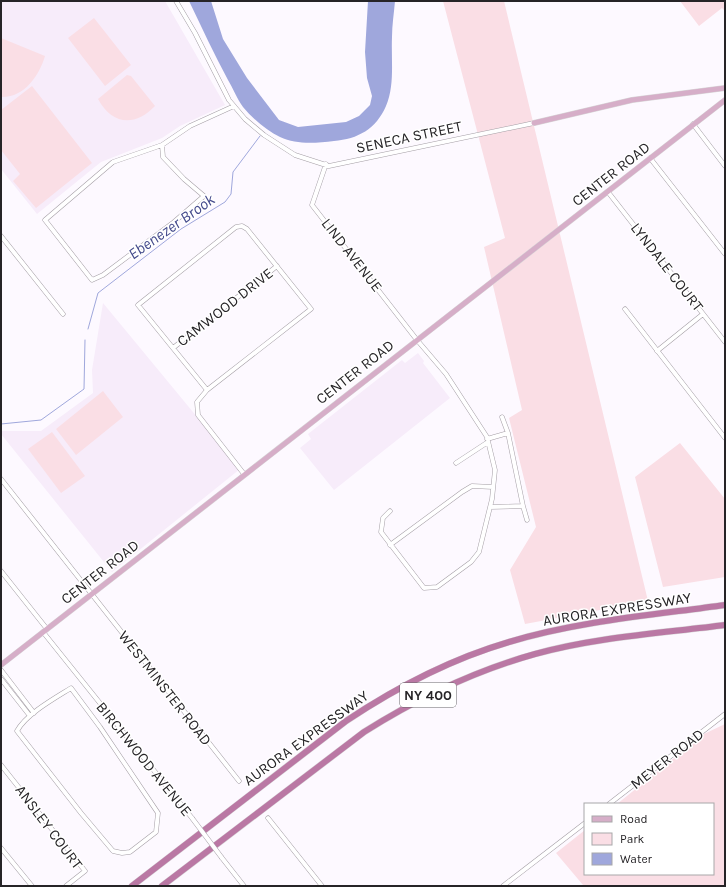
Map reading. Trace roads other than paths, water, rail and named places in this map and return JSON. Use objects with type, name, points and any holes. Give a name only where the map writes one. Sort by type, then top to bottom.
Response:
[{"type":"highway","name":"AURORA EXPRESSWAY","points":[[132,886],[346,721],[368,706],[421,676],[450,663],[509,642],[559,630],[637,617],[725,605]]},
{"type":"highway","name":"AURORA EXPRESSWAY","points":[[162,886],[337,752],[391,715],[420,699],[476,674],[536,654],[595,642],[725,625]]},
{"type":"main road","name":"SENECA STREET","points":[[534,123],[632,100],[725,88]]},
{"type":"main road","name":"CENTER ROAD","points":[[2,662],[45,631],[244,474],[725,100]]},
{"type":"street","name":"SENECA STREET","points":[[176,1],[195,33],[229,100],[245,119],[264,135],[295,155],[329,166],[534,123]]},
{"type":"street","points":[[162,145],[163,157],[184,179],[204,196],[174,222],[103,275],[92,280],[44,220],[113,162],[162,145],[190,126],[234,106]]},
{"type":"street","points":[[693,124],[725,166]]},
{"type":"street","points":[[650,158],[725,254]]},
{"type":"street","name":"LIND AVENUE","points":[[326,164],[312,205],[417,340]]},
{"type":"street","name":"LYNDALE COURT","points":[[608,192],[725,342]]},
{"type":"street","points":[[208,390],[138,305],[236,227],[244,227],[311,309],[208,390],[197,402],[198,415],[244,474]]},
{"type":"street","points":[[1,236],[63,314]]},
{"type":"street","name":"CAMWOOD DRIVE","points":[[173,348],[277,266]]},
{"type":"street","points":[[625,309],[725,438]]},
{"type":"street","points":[[657,351],[703,314]]},
{"type":"street","points":[[390,511],[383,518],[381,532],[424,588],[438,587],[471,562],[479,552],[490,507],[495,470],[488,441],[446,374],[417,340]]},
{"type":"street","points":[[502,417],[508,433],[527,520]]},
{"type":"street","points":[[456,463],[488,441],[508,433]]},
{"type":"street","name":"WESTMINSTER ROAD","points":[[1,479],[239,781]]},
{"type":"street","points":[[390,545],[472,486],[493,487]]},
{"type":"street","points":[[490,507],[523,506]]},
{"type":"street","name":"BIRCHWOOD AVENUE","points":[[1,571],[45,631],[244,886]]},
{"type":"street","points":[[1,670],[34,713]]},
{"type":"street","points":[[1,679],[30,716]]},
{"type":"street","points":[[71,688],[158,813],[156,832],[130,852],[122,853],[113,851],[81,813],[17,730],[21,724],[34,713],[71,688]]},
{"type":"street","name":"MEYER ROAD","points":[[610,803],[725,714]]},
{"type":"street","name":"ANSLEY COURT","points":[[1,765],[85,871],[66,886]]},
{"type":"street","points":[[268,818],[322,886]]},
{"type":"street","points":[[503,886],[584,823]]},
{"type":"street","points":[[1,848],[32,886]]},
{"type":"water","points":[[189,1],[211,1],[223,39],[247,78],[279,120],[298,127],[346,122],[359,116],[370,105],[372,96],[367,78],[365,52],[368,1],[395,1],[392,32],[391,90],[382,114],[371,127],[365,131],[343,140],[307,143],[286,140],[280,137],[255,120],[241,104]]},
{"type":"waterway","name":"Ebenezer Brook","points":[[88,329],[98,293],[181,229],[225,202],[231,194],[233,172],[260,136]]},
{"type":"waterway","name":"Ebenezer Brook","points":[[1,424],[41,420],[84,389],[85,340]]}]
